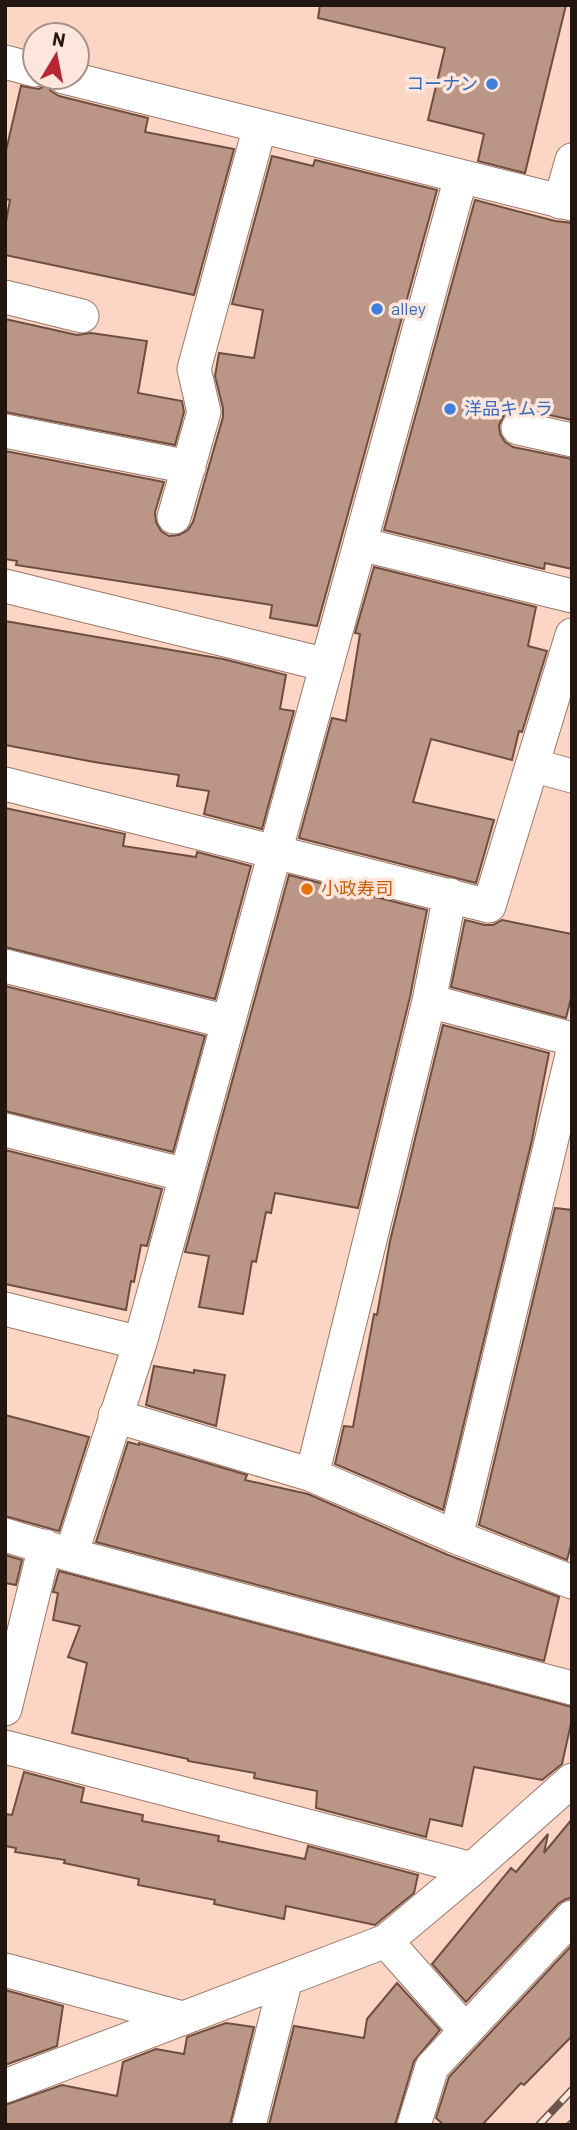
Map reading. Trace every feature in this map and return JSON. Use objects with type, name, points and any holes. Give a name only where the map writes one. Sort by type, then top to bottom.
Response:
[{"type":"street","points":[[91,84],[566,203],[572,160]]},
{"type":"street","points":[[174,517],[204,412],[194,369],[260,126]]},
{"type":"street","points":[[5,1709],[57,1550],[115,1416],[140,1343],[460,177]]},
{"type":"street","points":[[5,298],[82,316]]},
{"type":"street","points":[[518,428],[572,440]]},
{"type":"street","points":[[5,431],[189,467]]},
{"type":"street","points":[[360,544],[572,596]]},
{"type":"street","points":[[5,586],[327,665]]},
{"type":"street","points":[[5,785],[489,906],[572,635]]},
{"type":"street","points":[[532,765],[572,776]]},
{"type":"street","points":[[312,1475],[429,1001],[450,895]]},
{"type":"street","points":[[5,967],[228,1021]]},
{"type":"street","points":[[429,1001],[572,1039]]},
{"type":"street","points":[[456,1537],[572,1055]]},
{"type":"street","points":[[5,1130],[186,1175]]},
{"type":"street","points":[[5,1309],[140,1343]]},
{"type":"street","points":[[115,1416],[312,1475],[456,1537],[572,1582]]},
{"type":"street","points":[[5,1535],[572,1688]]},
{"type":"street","points":[[5,1747],[472,1868]]},
{"type":"street","points":[[5,2086],[386,1941],[572,1780]]},
{"type":"street","points":[[414,2125],[432,2067],[572,1917]]},
{"type":"street","points":[[386,1941],[466,2031]]},
{"type":"street","points":[[5,1970],[182,2018]]},
{"type":"street","points":[[248,2125],[286,1979]]},
{"type":"building","name":"コーナン","points":[[320,5],[566,5],[525,173],[478,161],[484,134],[428,120],[445,48],[318,18]]},
{"type":"building","points":[[21,86],[21,91],[51,91],[59,96],[148,118],[145,132],[234,149],[194,295],[5,255],[5,227],[10,200],[5,199],[5,155]]},
{"type":"building","points":[[272,156],[313,166],[315,160],[437,190],[317,626],[270,618],[272,605],[16,565],[17,561],[5,559],[5,451],[164,482],[155,512],[156,522],[161,531],[169,536],[188,530],[193,522],[223,417],[215,376],[219,353],[254,358],[263,310],[232,304]]},
{"type":"building","points":[[475,200],[572,223],[572,420],[522,409],[504,415],[499,425],[505,442],[513,447],[572,459],[572,569],[545,563],[544,569],[384,530]]},
{"type":"building","points":[[5,319],[77,335],[91,333],[147,341],[138,393],[182,401],[184,412],[175,445],[5,412]]},
{"type":"building","points":[[374,567],[536,607],[528,646],[547,651],[522,732],[519,731],[512,760],[431,739],[413,802],[494,820],[476,883],[299,838],[332,718],[346,721],[360,634],[355,633]]},
{"type":"building","points":[[5,621],[223,659],[286,675],[280,709],[294,711],[262,829],[204,814],[209,791],[177,786],[179,775],[5,745]]},
{"type":"building","points":[[5,808],[125,834],[123,846],[196,857],[197,852],[251,866],[215,999],[5,947]]},
{"type":"building","points":[[289,875],[427,910],[410,997],[358,1208],[275,1193],[271,1213],[266,1212],[256,1262],[252,1261],[243,1314],[199,1307],[209,1256],[185,1252]]},
{"type":"building","points":[[465,920],[493,925],[502,920],[572,934],[572,994],[566,1018],[451,987]]},
{"type":"building","points":[[5,986],[205,1036],[173,1152],[5,1111]]},
{"type":"building","points":[[443,1025],[549,1053],[532,1140],[443,1510],[335,1464],[344,1426],[353,1427],[390,1241]]},
{"type":"building","points":[[5,1150],[162,1189],[147,1246],[141,1245],[126,1310],[5,1284]]},
{"type":"building","points":[[555,1208],[572,1210],[572,1541],[567,1560],[479,1525]]},
{"type":"building","points":[[154,1366],[225,1375],[216,1426],[146,1405]]},
{"type":"building","points":[[5,1415],[89,1437],[59,1531],[5,1516]]},
{"type":"building","points":[[128,1442],[247,1475],[245,1480],[308,1494],[448,1555],[559,1597],[544,1661],[96,1542]]},
{"type":"building","points":[[5,1555],[22,1560],[16,1585],[5,1583]]},
{"type":"building","points":[[59,1571],[572,1707],[562,1764],[542,1780],[474,1767],[462,1826],[430,1819],[426,1837],[316,1808],[317,1791],[254,1778],[255,1773],[188,1761],[72,1733],[87,1663],[68,1657],[80,1626],[53,1620],[58,1593],[53,1592]]},
{"type":"building","points":[[24,1772],[84,1788],[81,1802],[143,1815],[142,1821],[219,1836],[218,1841],[305,1859],[308,1846],[418,1875],[414,1893],[375,1925],[286,1906],[284,1919],[214,1904],[215,1900],[138,1885],[139,1879],[64,1863],[65,1860],[15,1852],[16,1848],[5,1846],[5,1814],[12,1815]]},
{"type":"building","points":[[572,1819],[572,1898],[558,1904],[466,2002],[432,1964],[511,1868],[516,1872],[548,1834],[544,1853]]},
{"type":"building","points":[[572,1945],[572,2036],[524,2085],[521,2083],[482,2125],[444,2125],[436,2118],[449,2077]]},
{"type":"building","points":[[397,1983],[440,2030],[414,2061],[395,2125],[269,2125],[294,2026],[364,2038],[367,2019]]},
{"type":"building","points":[[5,1990],[63,2006],[57,2046],[5,2065]]},
{"type":"building","points":[[226,2023],[254,2027],[230,2125],[5,2125],[5,2105],[62,2085],[117,2096],[123,2062],[156,2049],[184,2054],[187,2037]]},
{"type":"railway","points":[[539,2125],[572,2090]]},
{"type":"place","name":"コーナン","points":[[492,84]]},
{"type":"place","name":"alley","points":[[377,309]]},
{"type":"place","name":"洋品キムラ","points":[[450,409]]},
{"type":"place","name":"小政寿司","points":[[307,889]]}]
